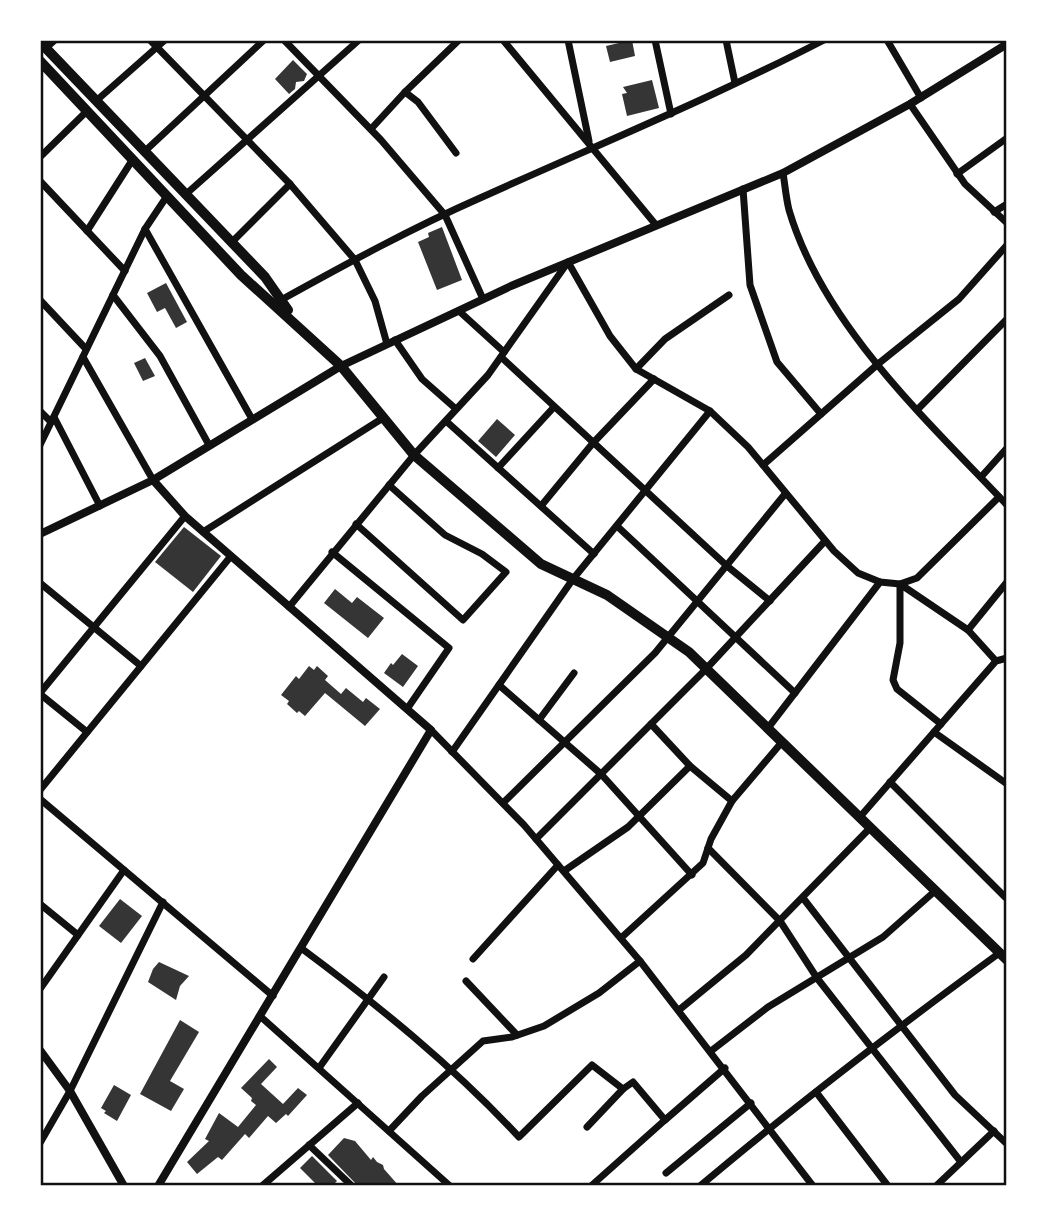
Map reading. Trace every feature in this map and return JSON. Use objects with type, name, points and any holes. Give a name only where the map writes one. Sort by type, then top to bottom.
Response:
[{"type":"highway","points":[[43,46],[265,277],[299,325]]},
{"type":"highway","points":[[40,61],[241,275],[341,366],[414,454],[541,564],[607,595],[689,652],[1003,957]]},
{"type":"street","points":[[43,46],[55,40]]},
{"type":"street","points":[[150,40],[290,184],[355,260],[391,342],[422,379],[456,409]]},
{"type":"street","points":[[96,101],[165,40]]},
{"type":"street","points":[[144,152],[264,40]]},
{"type":"street","points":[[284,40],[370,129],[445,215],[483,299]]},
{"type":"street","points":[[185,196],[359,40]]},
{"type":"street","points":[[370,129],[459,40]]},
{"type":"street","points":[[503,40],[656,225]]},
{"type":"street","points":[[568,40],[591,147]]},
{"type":"street","points":[[654,40],[671,114]]},
{"type":"street","points":[[726,40],[735,83]]},
{"type":"street","points":[[281,300],[445,215],[591,147],[671,114],[824,40]]},
{"type":"street","points":[[887,40],[921,98]]},
{"type":"street","points":[[40,534],[153,480],[341,366],[483,299],[783,173],[921,98],[1007,44]]},
{"type":"street","points":[[405,92],[418,102],[456,153]]},
{"type":"street","points":[[910,104],[965,184],[1007,223]]},
{"type":"street","points":[[40,157],[87,111]]},
{"type":"street","points":[[957,174],[1007,138]]},
{"type":"street","points":[[88,231],[132,159]]},
{"type":"street","points":[[783,173],[789,209],[814,269],[835,307],[878,364],[1007,505]]},
{"type":"street","points":[[40,181],[125,271]]},
{"type":"street","points":[[231,243],[290,184]]},
{"type":"street","points":[[743,189],[750,285],[777,362],[821,414]]},
{"type":"street","points":[[40,445],[145,229],[167,196]]},
{"type":"street","points":[[994,212],[1007,204]]},
{"type":"street","points":[[145,229],[251,419]]},
{"type":"street","points":[[763,466],[878,364],[959,299],[1007,245]]},
{"type":"street","points":[[289,607],[414,454],[488,375],[568,262]]},
{"type":"street","points":[[568,262],[610,336],[636,369],[710,411],[748,447],[825,541],[858,573],[880,582],[900,584],[917,578],[999,497]]},
{"type":"street","points":[[113,295],[160,356],[209,445]]},
{"type":"street","points":[[636,369],[665,339],[729,295]]},
{"type":"street","points":[[40,300],[85,353],[153,480],[185,516],[431,730],[503,803],[640,961],[813,1186]]},
{"type":"street","points":[[459,311],[554,407],[727,566],[770,601]]},
{"type":"street","points":[[918,409],[1007,319]]},
{"type":"street","points":[[541,506],[593,443],[654,379]]},
{"type":"street","points":[[498,468],[554,407]]},
{"type":"street","points":[[40,411],[52,419],[100,506]]},
{"type":"street","points":[[452,752],[573,579],[710,411]]},
{"type":"street","points":[[203,532],[383,418]]},
{"type":"street","points":[[446,421],[594,554]]},
{"type":"street","points":[[981,477],[1007,448]]},
{"type":"street","points":[[356,524],[463,620],[506,572],[482,554],[445,535],[389,485]]},
{"type":"street","points":[[503,803],[655,653],[785,494]]},
{"type":"street","points":[[88,732],[40,693],[185,516]]},
{"type":"street","points":[[617,526],[795,693]]},
{"type":"street","points":[[536,839],[706,669],[825,541]]},
{"type":"street","points":[[332,552],[449,648],[407,709]]},
{"type":"street","points":[[40,789],[231,556]]},
{"type":"street","points":[[768,728],[880,582]]},
{"type":"street","points":[[968,630],[1007,582]]},
{"type":"street","points":[[40,583],[141,666]]},
{"type":"street","points":[[900,584],[968,630],[996,661]]},
{"type":"street","points":[[900,584],[900,643],[893,680],[897,689],[941,724]]},
{"type":"street","points":[[859,818],[996,661],[1007,658]]},
{"type":"street","points":[[539,720],[574,673]]},
{"type":"street","points":[[499,685],[601,774],[692,875]]},
{"type":"street","points":[[651,724],[690,766],[733,801]]},
{"type":"street","points":[[158,1186],[431,730]]},
{"type":"street","points":[[934,732],[1007,784]]},
{"type":"street","points":[[621,938],[703,863],[733,801],[782,742]]},
{"type":"street","points":[[472,959],[561,868],[628,827],[690,766]]},
{"type":"street","points":[[890,782],[1005,897]]},
{"type":"street","points":[[40,799],[273,996]]},
{"type":"street","points":[[679,1010],[746,955],[870,828]]},
{"type":"street","points":[[708,848],[780,921],[817,978],[961,1162]]},
{"type":"street","points":[[40,989],[124,870]]},
{"type":"street","points":[[711,1051],[768,1007],[883,937],[934,891]]},
{"type":"street","points":[[803,898],[955,1095],[1007,1143]]},
{"type":"street","points":[[40,1143],[70,1091],[163,902]]},
{"type":"street","points":[[40,904],[78,935]]},
{"type":"street","points":[[301,948],[369,999],[452,1069],[519,1138],[592,1065],[623,1089]]},
{"type":"street","points":[[701,1186],[769,1127],[901,1024],[1003,957]]},
{"type":"street","points":[[389,1130],[483,1041],[517,1035],[544,1026],[599,993],[640,961]]},
{"type":"street","points":[[319,1068],[384,977]]},
{"type":"street","points":[[466,981],[517,1035]]},
{"type":"street","points":[[261,1017],[450,1186]]},
{"type":"street","points":[[40,1050],[70,1091],[124,1186]]},
{"type":"street","points":[[591,1186],[724,1068]]},
{"type":"street","points":[[587,1127],[623,1089],[634,1082],[665,1120]]},
{"type":"street","points":[[816,1092],[888,1186]]},
{"type":"street","points":[[262,1186],[358,1103]]},
{"type":"street","points":[[666,1173],[751,1103]]},
{"type":"street","points":[[40,1125],[48,1130]]},
{"type":"street","points":[[936,1186],[994,1131]]},
{"type":"street","points":[[309,1145],[352,1186]]},
{"type":"building","points":[[632,40],[635,56],[610,62],[606,46]]},
{"type":"building","points":[[293,60],[307,74],[304,81],[296,82],[295,89],[289,94],[275,79]]},
{"type":"building","points":[[652,80],[659,108],[627,116],[622,94],[627,93],[623,87]]},
{"type":"building","points":[[442,227],[462,280],[437,290],[418,242],[429,237],[428,233]]},
{"type":"building","points":[[166,283],[187,322],[176,328],[165,308],[157,312],[147,293]]},
{"type":"building","points":[[145,358],[155,376],[143,381],[134,363]]},
{"type":"building","points":[[497,419],[515,435],[496,457],[478,441]]},
{"type":"building","points":[[184,527],[221,556],[193,592],[155,562]]},
{"type":"building","points":[[335,589],[352,603],[357,597],[384,618],[368,638],[324,603]]},
{"type":"building","points":[[402,654],[418,666],[403,687],[384,673]]},
{"type":"building","points":[[309,666],[314,670],[317,666],[328,676],[325,680],[341,694],[346,688],[363,702],[366,698],[380,709],[365,726],[325,693],[305,716],[299,711],[297,713],[281,695],[296,676],[299,679]]},
{"type":"building","points":[[120,899],[142,916],[121,943],[99,926]]},
{"type":"building","points":[[159,962],[189,976],[180,986],[176,1000],[148,982]]},
{"type":"building","points":[[180,1020],[199,1032],[170,1081],[184,1089],[171,1111],[140,1094]]},
{"type":"building","points":[[269,1059],[277,1067],[261,1084],[283,1104],[298,1088],[307,1095],[288,1116],[286,1114],[276,1123],[268,1116],[249,1138],[245,1134],[222,1160],[218,1157],[197,1174],[187,1162],[209,1141],[205,1139],[219,1113],[238,1127],[256,1105],[241,1088]]},
{"type":"building","points":[[114,1085],[131,1095],[117,1121],[101,1108]]},
{"type":"building","points":[[344,1138],[355,1141],[371,1160],[373,1157],[383,1165],[399,1186],[358,1186],[328,1155]]},
{"type":"building","points":[[312,1156],[337,1181],[332,1186],[318,1186],[300,1168]]}]
